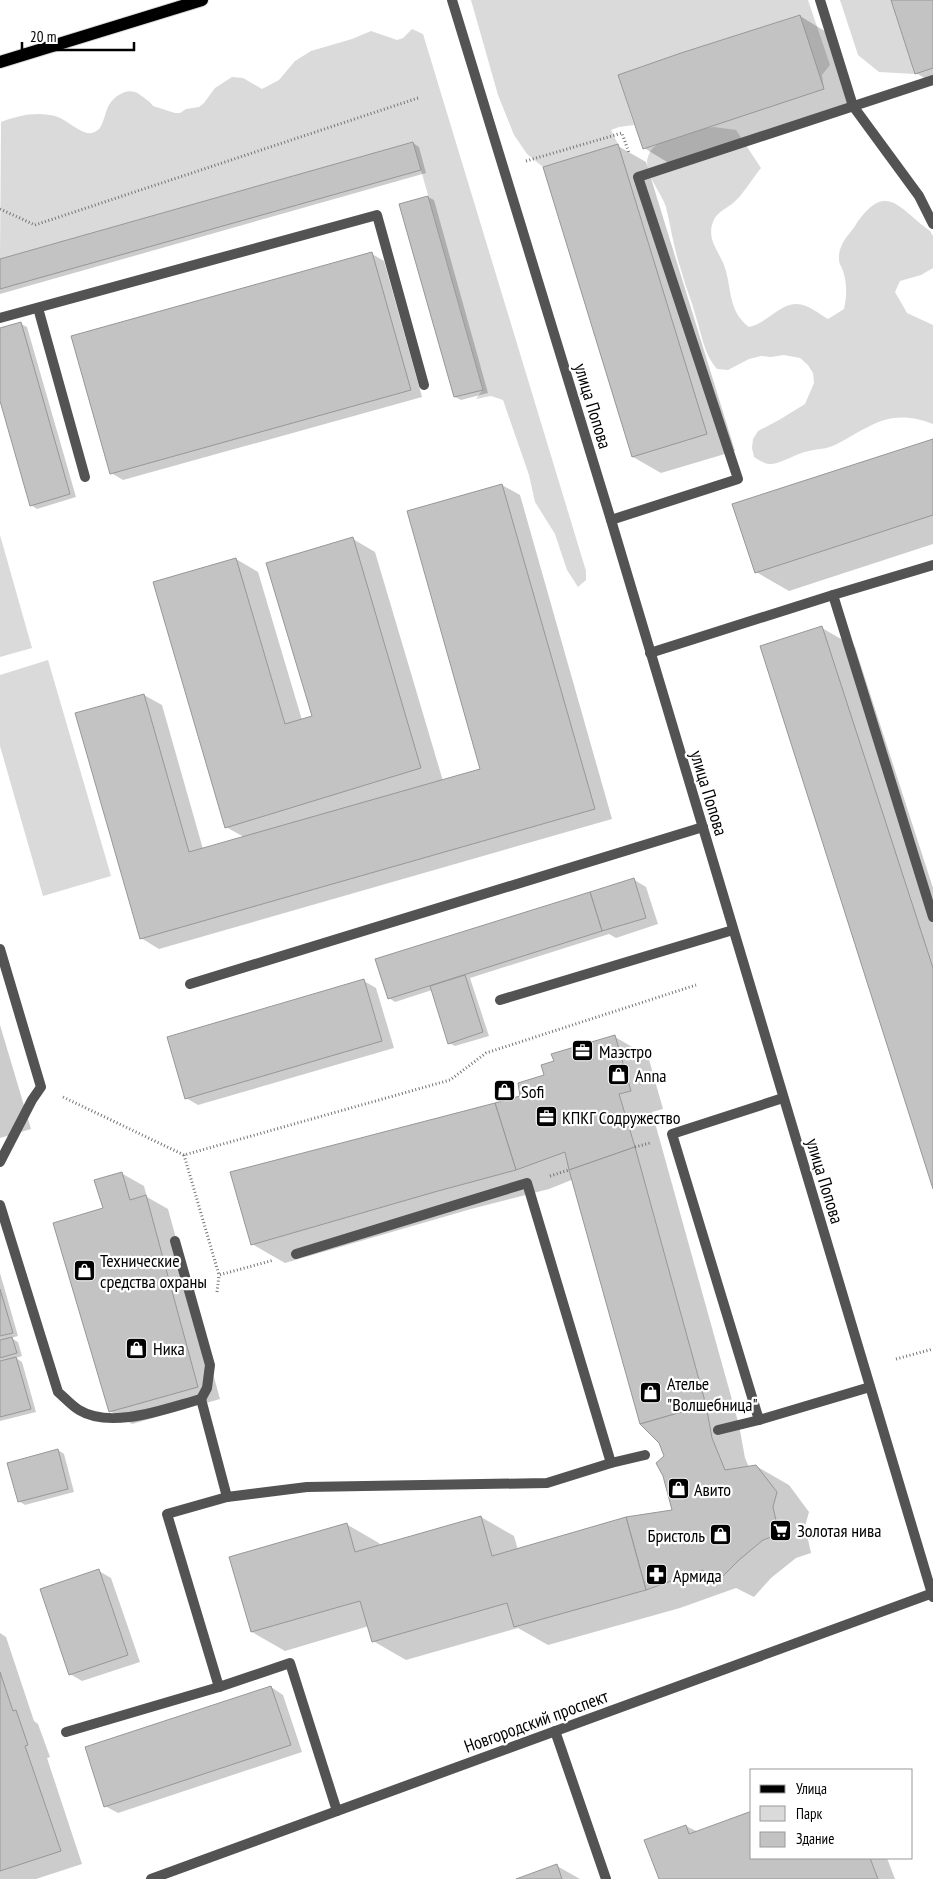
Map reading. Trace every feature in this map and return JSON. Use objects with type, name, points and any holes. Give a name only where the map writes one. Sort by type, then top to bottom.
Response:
[{"type":"main road","points":[[0,62],[202,0]]},
{"type":"street","name":"улица Попова","points":[[452,0],[611,520],[933,1594]]},
{"type":"street","points":[[820,0],[853,106],[919,196],[933,224]]},
{"type":"street","points":[[611,520],[738,479],[638,177],[933,80]]},
{"type":"street","points":[[0,318],[377,215],[424,385]]},
{"type":"street","points":[[38,308],[85,477]]},
{"type":"street","points":[[650,653],[833,594],[933,565]]},
{"type":"street","points":[[833,594],[933,917]]},
{"type":"street","points":[[190,984],[703,827]]},
{"type":"street","points":[[500,1000],[733,930]]},
{"type":"street","points":[[0,949],[41,1087],[32,1100],[0,1162]]},
{"type":"street","points":[[759,1420],[672,1134],[783,1098]]},
{"type":"street","points":[[296,1254],[528,1183],[611,1463]]},
{"type":"street","points":[[0,1205],[58,1392],[80,1411],[108,1418],[129,1418],[202,1399]]},
{"type":"street","points":[[175,1241],[210,1365],[207,1388],[202,1399],[227,1497]]},
{"type":"street","points":[[718,1430],[759,1420],[870,1387]]},
{"type":"street","points":[[219,1687],[167,1514],[227,1497],[307,1486],[547,1483],[644,1455]]},
{"type":"street","name":"Новгородский проспект","points":[[151,1879],[933,1594]]},
{"type":"street","points":[[66,1732],[219,1687],[290,1663],[337,1811]]},
{"type":"street","points":[[555,1731],[606,1879]]},
{"type":"path","points":[[0,209],[35,225],[418,98]]},
{"type":"path","points":[[525,162],[622,133],[638,177]]},
{"type":"path","points":[[41,1087],[184,1155],[450,1080],[486,1053],[696,985]]},
{"type":"path","points":[[184,1155],[219,1275],[296,1254]]},
{"type":"path","points":[[896,1359],[933,1349]]},
{"type":"green space","points":[[471,0],[808,0],[830,65],[822,75],[824,89],[799,15],[618,75],[634,125],[611,130],[618,144],[543,167],[527,154],[514,135],[498,95]]},
{"type":"green space","points":[[840,0],[891,0],[915,74],[879,72],[858,55]]},
{"type":"green space","points":[[412,29],[423,34],[586,571],[586,580],[578,587],[567,570],[555,534],[535,502],[529,475],[503,400],[491,396],[476,399],[483,389],[413,142],[0,259],[1,122],[15,117],[43,114],[58,117],[79,130],[92,133],[101,127],[112,101],[122,93],[135,92],[153,106],[180,113],[186,109],[199,107],[215,88],[232,77],[243,78],[262,89],[279,80],[295,61],[311,51],[352,39],[371,31],[397,40],[403,38]]},
{"type":"green space","points":[[714,127],[736,130],[761,168],[744,192],[716,216],[711,228],[712,240],[725,268],[734,307],[742,321],[749,327],[791,305],[801,304],[828,319],[844,309],[846,285],[839,261],[840,250],[846,238],[866,212],[875,204],[884,201],[901,207],[930,231],[933,236],[933,268],[921,275],[900,281],[895,292],[907,313],[933,325],[933,424],[905,417],[893,418],[870,426],[832,446],[804,452],[776,463],[767,464],[754,457],[753,439],[758,431],[805,404],[814,383],[813,373],[800,358],[784,355],[761,356],[749,359],[728,370],[717,369],[709,357],[704,344],[674,246],[666,207],[650,174],[647,161],[653,148],[659,143],[678,135]]},
{"type":"green space","points":[[0,535],[32,648],[0,657]]},
{"type":"green space","points":[[48,660],[111,876],[43,896],[0,746],[0,675]]},
{"type":"building","points":[[891,0],[933,0],[933,68],[915,74]]},
{"type":"building","points":[[800,15],[824,89],[643,149],[618,75]]},
{"type":"building","points":[[413,142],[421,170],[0,289],[0,259]]},
{"type":"building","points":[[618,144],[707,434],[632,457],[543,167]]},
{"type":"building","points":[[428,196],[483,390],[454,397],[399,204]]},
{"type":"building","points":[[372,252],[411,390],[110,474],[71,336]]},
{"type":"building","points":[[21,322],[70,494],[30,506],[0,401],[0,328]]},
{"type":"building","points":[[933,439],[933,515],[755,573],[732,504]]},
{"type":"building","points":[[502,484],[595,809],[140,939],[75,713],[144,694],[189,852],[480,769],[407,511]]},
{"type":"building","points":[[353,537],[421,768],[225,828],[153,582],[236,558],[285,724],[312,716],[266,563]]},
{"type":"building","points":[[822,626],[933,968],[933,1189],[760,646]]},
{"type":"building","points":[[634,878],[646,918],[602,931],[590,892]]},
{"type":"building","points":[[590,892],[602,931],[388,999],[375,959]]},
{"type":"building","points":[[465,975],[483,1032],[448,1044],[430,986]]},
{"type":"building","points":[[364,979],[382,1041],[185,1099],[167,1037]]},
{"type":"building","points":[[615,1035],[631,1091],[619,1094],[635,1147],[569,1170],[565,1152],[516,1170],[495,1103],[520,1096],[518,1083],[544,1075],[541,1065],[554,1061],[551,1054]]},
{"type":"building","points":[[495,1103],[516,1170],[251,1245],[230,1172]]},
{"type":"building","points":[[635,1147],[706,1405],[640,1424],[569,1170]]},
{"type":"building","points":[[122,1172],[130,1200],[146,1195],[198,1387],[109,1412],[53,1223],[103,1208],[94,1180]]},
{"type":"building","points":[[0,1289],[13,1333],[0,1336]]},
{"type":"building","points":[[12,1337],[17,1353],[0,1358],[0,1340]]},
{"type":"building","points":[[16,1357],[31,1409],[0,1417],[0,1361]]},
{"type":"building","points":[[706,1405],[712,1438],[725,1470],[756,1465],[777,1492],[773,1507],[779,1534],[763,1540],[720,1579],[702,1570],[646,1590],[626,1517],[672,1510],[663,1476],[656,1463],[664,1456],[659,1443],[640,1424]]},
{"type":"building","points":[[58,1449],[68,1489],[18,1502],[7,1463]]},
{"type":"building","points":[[481,1516],[492,1556],[626,1517],[646,1590],[514,1627],[507,1603],[372,1642],[360,1601],[251,1632],[229,1557],[347,1523],[355,1552]]},
{"type":"building","points":[[99,1569],[128,1655],[69,1675],[40,1589]]},
{"type":"building","points":[[0,1672],[13,1711],[16,1710],[28,1745],[25,1746],[61,1851],[0,1871]]},
{"type":"building","points":[[271,1686],[291,1745],[104,1807],[85,1747]]},
{"type":"building","points":[[750,1812],[750,1859],[870,1859],[878,1879],[659,1879],[644,1840],[686,1825],[689,1834]]},
{"type":"building","points":[[557,1864],[562,1879],[516,1879]]},
{"type":"place","name":"Маэстро","points":[[583,1051]]},
{"type":"place","name":"Anna","points":[[619,1075]]},
{"type":"place","name":"Sofi","points":[[505,1091]]},
{"type":"place","name":"КПКГ Содружество","points":[[546,1117]]},
{"type":"place","name":"Технические средства охраны","points":[[84,1270]]},
{"type":"place","name":"Ника","points":[[137,1348]]},
{"type":"place","name":"Ателье \"Волшебница\"","points":[[651,1393]]},
{"type":"place","name":"Авито","points":[[678,1489]]},
{"type":"place","name":"Золотая нива","points":[[781,1530]]},
{"type":"place","name":"Бристоль","points":[[721,1535]]},
{"type":"place","name":"Армида","points":[[657,1575]]}]
